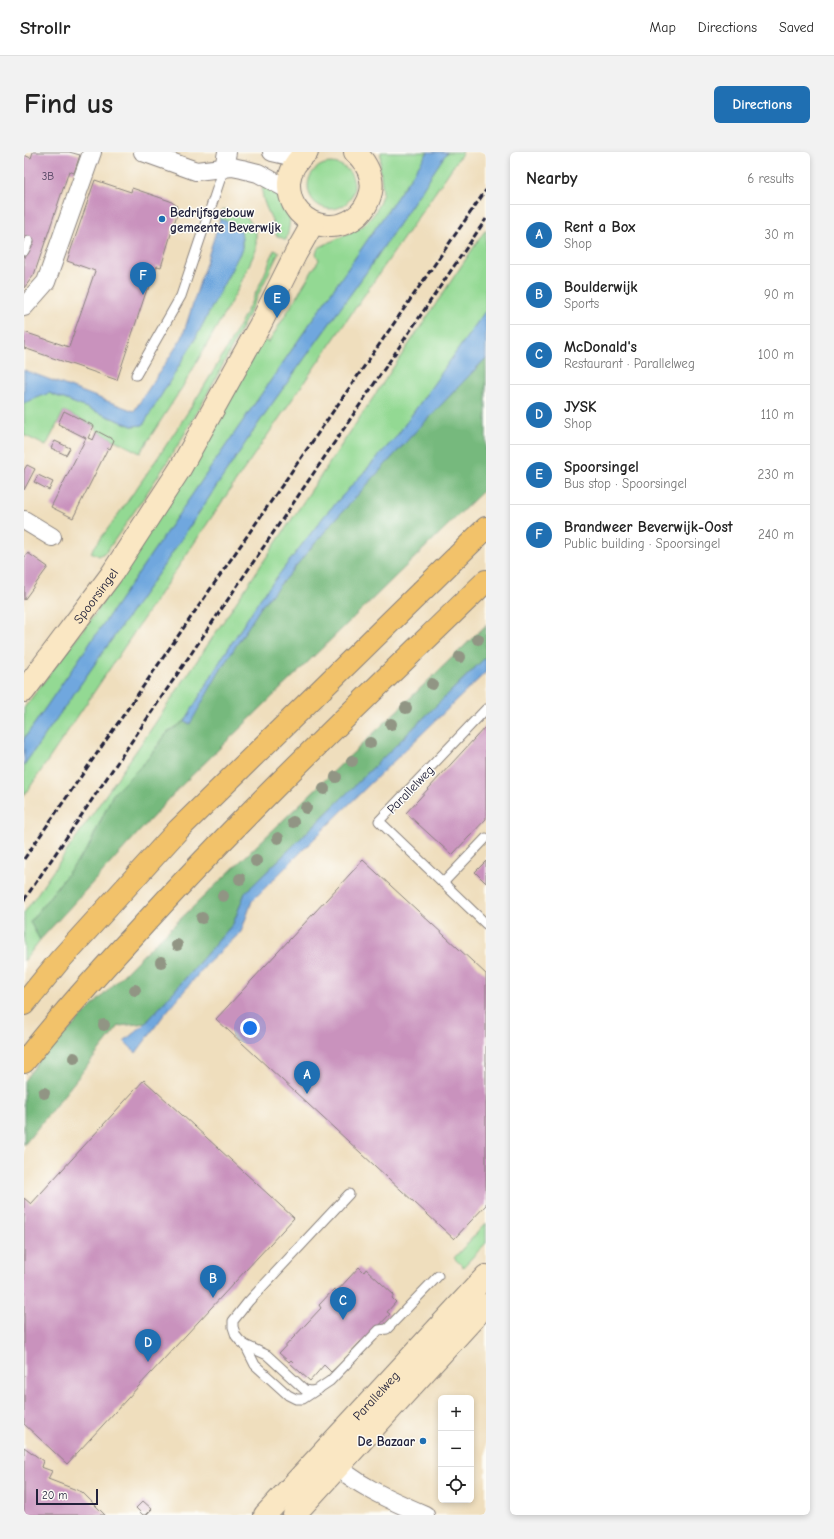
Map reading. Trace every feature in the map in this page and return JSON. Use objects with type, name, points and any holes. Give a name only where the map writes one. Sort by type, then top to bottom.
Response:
[{"type":"highway","points":[[24,1004],[59,961],[178,830],[486,528]]},
{"type":"highway","points":[[24,1062],[112,959],[183,881],[311,752],[486,581]]},
{"type":"main road","points":[[303,155],[291,172],[289,190],[297,210],[313,223],[326,226],[339,226],[352,221],[362,212],[369,201],[372,188],[370,175],[365,162],[356,152]]},
{"type":"main road","name":"Spoorsingel","points":[[24,691],[112,575],[180,469],[260,325],[296,253],[313,223]]},
{"type":"main road","name":"Parallelweg","points":[[294,1515],[330,1460],[486,1276]]},
{"type":"main road","name":"Parallelweg","points":[[265,1515],[330,1460],[486,1306]]},
{"type":"street","points":[[24,307],[46,282],[92,152]]},
{"type":"street","points":[[143,152],[196,171],[225,160],[232,167],[258,173],[289,190]]},
{"type":"street","points":[[272,152],[303,155]]},
{"type":"street","points":[[24,520],[52,537]]},
{"type":"street","points":[[330,1460],[355,1480],[388,1500],[425,1515]]},
{"type":"lane","points":[[136,375],[181,296],[225,160]]},
{"type":"lane","points":[[24,251],[29,241]]},
{"type":"lane","name":"Parallelweg","points":[[486,709],[379,821],[486,924]]},
{"type":"lane","points":[[442,883],[486,838]]},
{"type":"lane","points":[[349,1194],[236,1316],[233,1322],[236,1336],[245,1345],[255,1365],[288,1395],[296,1399],[303,1399],[330,1381],[379,1330],[387,1329],[438,1276]]},
{"type":"lane","points":[[245,1345],[267,1355],[306,1390],[311,1391],[318,1389]]},
{"type":"green space","points":[[381,152],[428,152],[24,739],[24,708],[98,610],[262,340],[269,342],[319,260],[316,254],[318,248],[363,226],[375,213],[383,193],[380,168]]},
{"type":"green space","points":[[447,152],[463,152],[240,475],[24,796],[24,765],[164,565],[264,415],[370,267]]},
{"type":"green space","points":[[331,163],[344,167],[350,173],[354,186],[350,199],[344,205],[331,209],[318,205],[312,199],[308,186],[312,173],[318,167]]},
{"type":"green space","points":[[264,184],[278,195],[287,207],[290,222],[286,240],[276,235],[273,222],[263,197],[262,188]]},
{"type":"green space","points":[[223,209],[246,216],[256,229],[256,250],[237,291],[185,383],[140,453],[97,431],[94,426],[64,411],[46,446],[24,435],[24,403],[49,393],[132,426],[143,425],[193,343],[242,249],[242,236],[239,228],[220,219]]},
{"type":"green space","points":[[486,229],[486,310],[396,437],[325,515],[260,599],[222,658],[185,721],[167,733],[146,761],[113,794],[89,846],[30,922],[40,940],[24,961],[24,913],[154,725]]},
{"type":"green space","points":[[274,250],[279,252],[256,300],[220,371],[181,440],[107,551],[99,556],[91,552],[162,452],[195,401],[227,348],[264,275]]},
{"type":"green space","points":[[486,358],[486,488],[181,786],[40,940],[30,922],[89,846],[113,794],[146,761],[167,733],[185,721],[189,724],[221,669],[261,607],[333,522],[415,432]]},
{"type":"green space","points":[[486,625],[486,657],[245,893],[233,924],[146,1023],[119,1026],[24,1145],[24,1081],[40,1059],[142,956]]},
{"type":"green space","points":[[486,1223],[486,1243],[463,1267],[454,1258]]},
{"type":"water","points":[[428,152],[447,152],[370,267],[264,415],[164,565],[24,765],[24,739]]},
{"type":"water","points":[[220,219],[239,228],[242,236],[242,249],[193,343],[143,425],[132,426],[49,393],[24,403],[24,370],[134,411],[182,338]]},
{"type":"water","points":[[486,310],[486,358],[415,432],[333,522],[261,607],[221,669],[190,724],[185,721],[222,658],[260,599],[325,515],[396,437]]},
{"type":"water","points":[[486,657],[486,672],[343,810],[252,901],[241,932],[206,965],[163,1016],[136,1053],[124,1041],[146,1023],[233,924],[245,893]]},
{"type":"building","points":[[33,152],[69,152],[80,155],[74,173],[69,171],[34,275],[24,288],[24,155],[31,158]]},
{"type":"building","points":[[95,180],[131,192],[132,188],[170,201],[176,205],[178,211],[161,267],[157,266],[149,289],[147,289],[117,380],[24,348],[24,332],[69,347],[95,271],[67,261]]},
{"type":"building","points":[[64,411],[94,426],[88,438],[93,440],[97,431],[114,440],[110,449],[108,448],[73,518],[51,507],[86,438],[58,424]]},
{"type":"building","points":[[55,441],[70,448],[66,455],[51,448]]},
{"type":"building","points":[[27,465],[35,469],[24,490],[24,470]]},
{"type":"building","points":[[38,475],[53,482],[49,490],[34,482]]},
{"type":"building","points":[[28,553],[48,567],[24,600],[24,558]]},
{"type":"building","points":[[486,726],[486,819],[452,855],[406,813]]},
{"type":"building","points":[[363,860],[486,974],[486,1205],[454,1239],[216,1019]]},
{"type":"building","points":[[486,861],[486,883],[475,872]]},
{"type":"building","points":[[144,1080],[294,1218],[67,1464],[24,1424],[24,1198],[31,1204]]},
{"type":"building","points":[[359,1267],[364,1272],[366,1269],[394,1295],[392,1298],[396,1302],[387,1312],[390,1314],[363,1343],[361,1341],[331,1372],[324,1365],[310,1381],[291,1364],[293,1362],[291,1360],[289,1362],[279,1353],[321,1308],[319,1305],[334,1289],[337,1291]]},
{"type":"building","points":[[24,1447],[43,1461],[41,1467],[52,1471],[48,1479],[82,1492],[105,1515],[24,1515]]},
{"type":"building","points":[[143,1501],[152,1509],[146,1515],[143,1515],[136,1508]]},
{"type":"railway","points":[[24,859],[486,190]]},
{"type":"railway","points":[[24,900],[486,219]]},
{"type":"place","name":"Bedrijfsgebouw gemeente Beverwijk","points":[[162,219]]},
{"type":"place","name":"Brandweer Beverwijk-Oost","points":[[143,295]]},
{"type":"place","name":"Spoorsingel","points":[[277,318]]},
{"type":"place","name":"Rent a Box","points":[[307,1094]]},
{"type":"place","name":"Boulderwijk","points":[[213,1298]]},
{"type":"place","name":"McDonald's","points":[[343,1320]]},
{"type":"place","name":"JYSK","points":[[148,1362]]},
{"type":"place","name":"De Bazaar","points":[[423,1441]]}]
